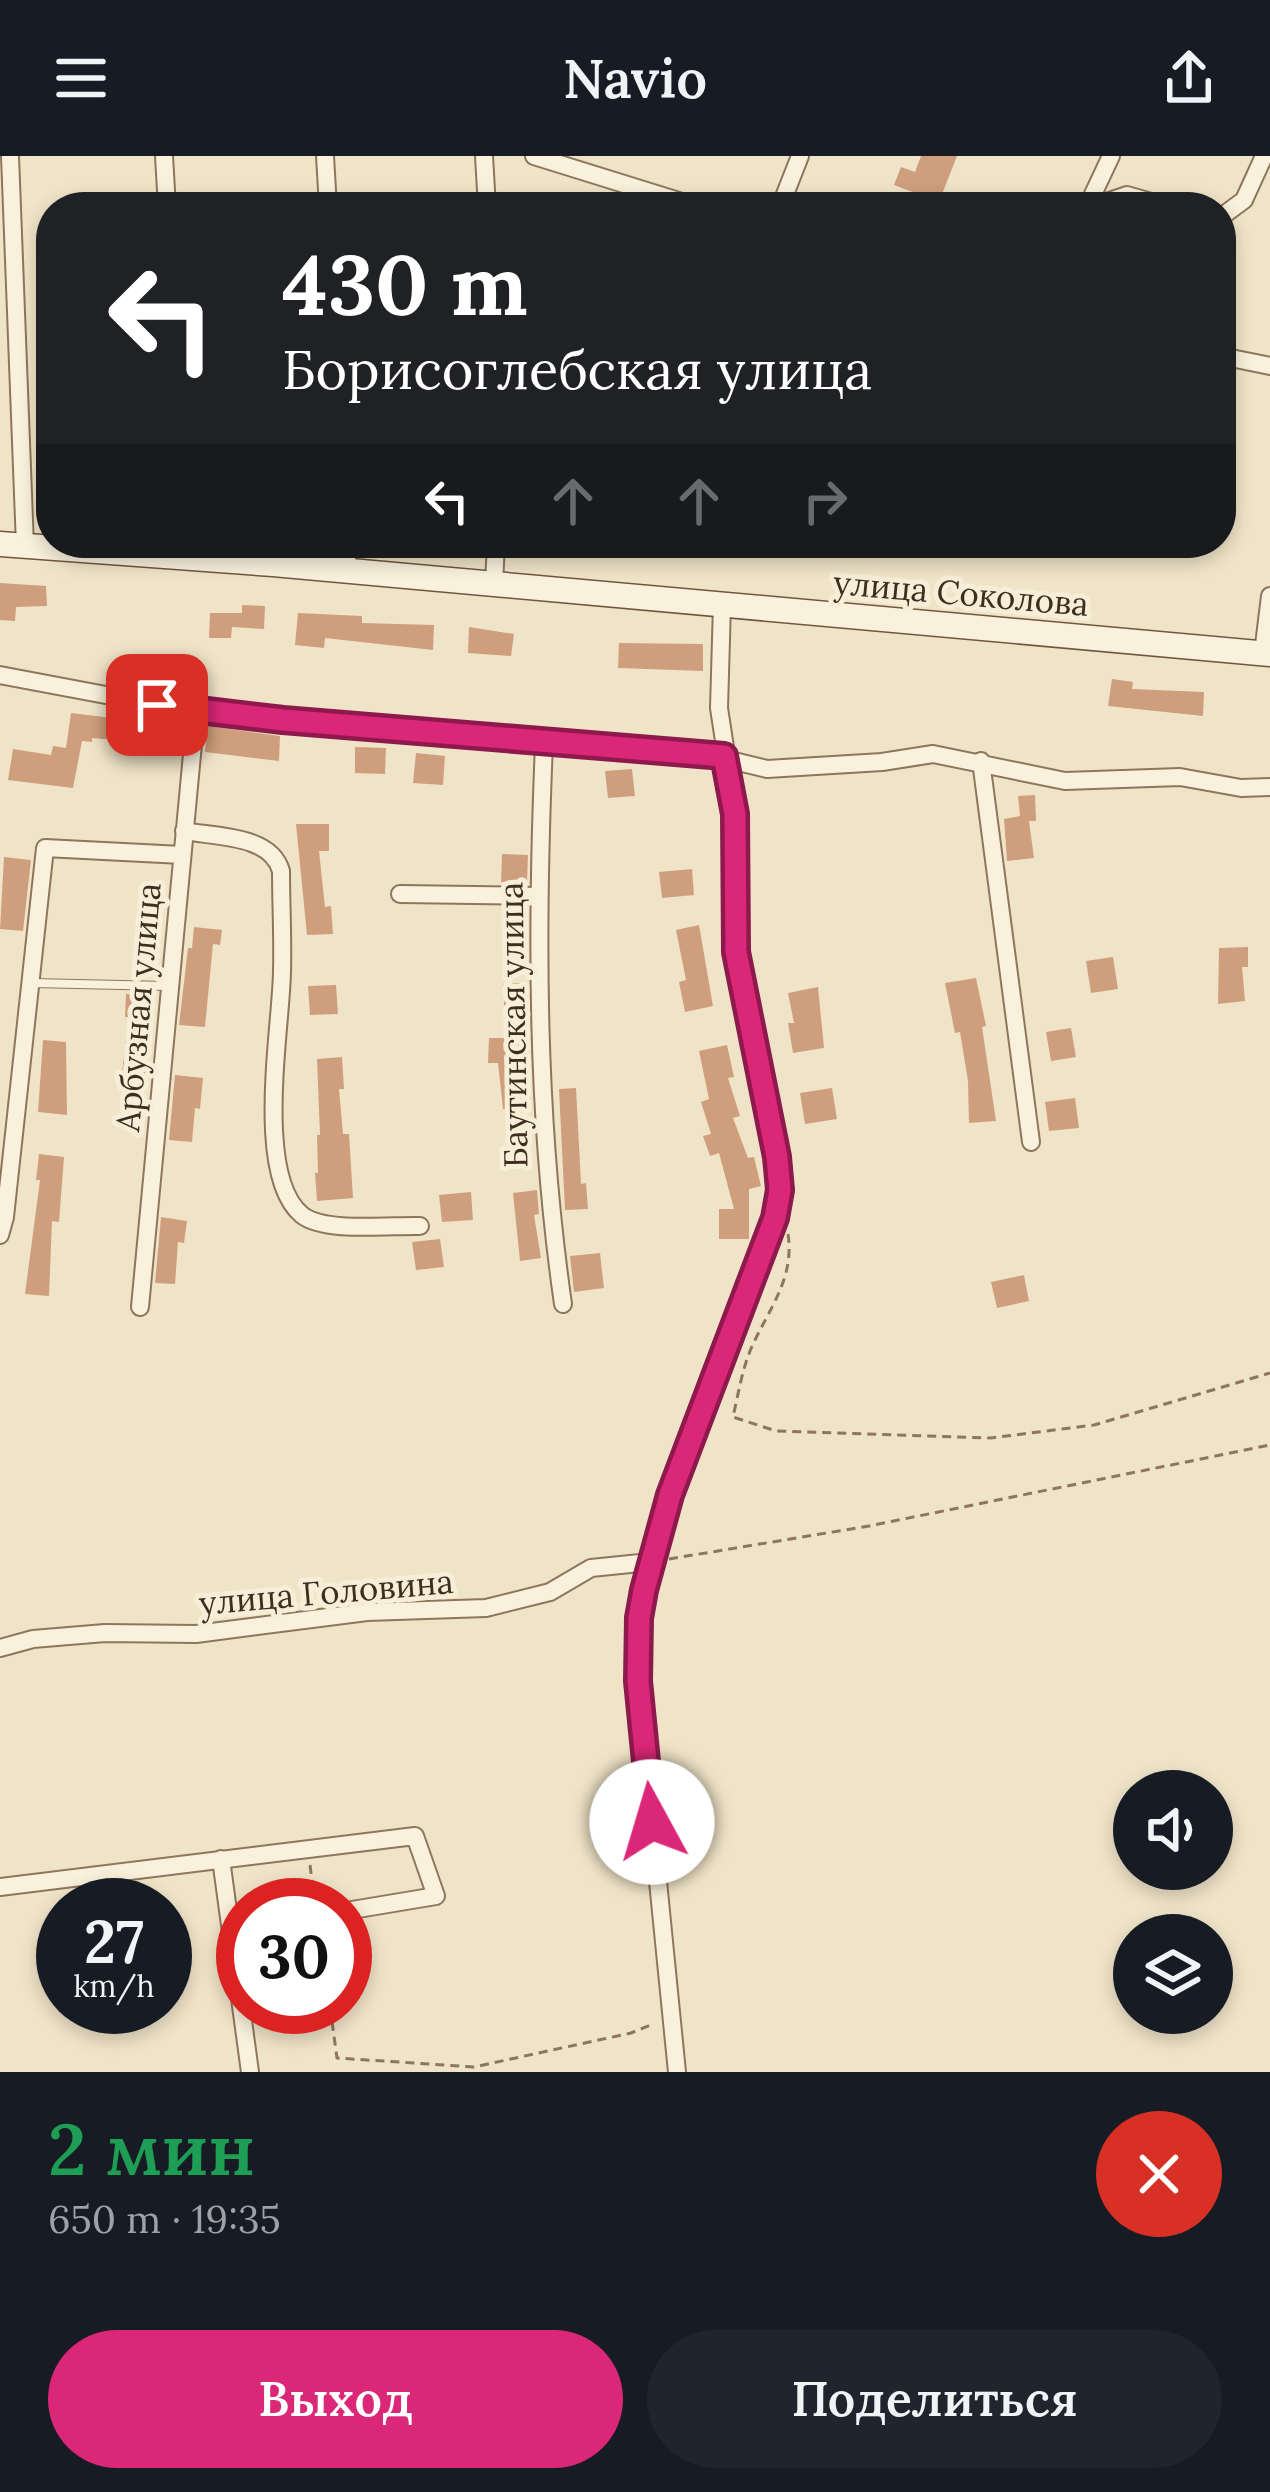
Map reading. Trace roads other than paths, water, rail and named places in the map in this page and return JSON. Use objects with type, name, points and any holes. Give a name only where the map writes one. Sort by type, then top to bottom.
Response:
[{"type":"main road","name":"улица Соколова","points":[[250,558],[348,571],[1266,653]]},
{"type":"street","points":[[10,156],[12,545]]},
{"type":"street","points":[[164,156],[166,192]]},
{"type":"street","points":[[325,156],[327,192]]},
{"type":"street","points":[[484,156],[487,192]]},
{"type":"street","points":[[534,156],[650,192]]},
{"type":"street","points":[[786,192],[800,156]]},
{"type":"street","points":[[1095,192],[1111,156]]},
{"type":"street","points":[[1236,206],[1244,200],[1264,156]]},
{"type":"street","points":[[1236,359],[1270,366]]},
{"type":"street","points":[[347,558],[348,571]]},
{"type":"street","points":[[494,584],[495,558]]},
{"type":"street","points":[[1266,653],[1270,596]]},
{"type":"street","points":[[677,2072],[638,1681],[639,1618],[670,1495],[775,1218],[780,1190],[736,952],[735,814],[719,708],[722,605]]},
{"type":"street","points":[[0,675],[196,712],[724,756],[767,769],[933,754],[1064,781],[1180,777],[1270,788]]},
{"type":"street","name":"Арбузная улица","points":[[140,1307],[196,712]]},
{"type":"street","name":"Баутинская улица","points":[[544,744],[538,896],[542,1127],[563,1304]]},
{"type":"street","points":[[981,761],[1030,1142]]},
{"type":"street","points":[[184,831],[262,845],[277,856],[282,974],[273,1123],[278,1167],[291,1201],[302,1215],[320,1224],[420,1226]]},
{"type":"street","points":[[0,1235],[45,848],[182,855]]},
{"type":"street","points":[[400,894],[538,896]]},
{"type":"street","name":"улица Головина","points":[[0,1648],[33,1639],[105,1633],[196,1634],[368,1612],[486,1608],[550,1592],[591,1568],[650,1562]]},
{"type":"street","points":[[0,1888],[415,1836],[436,1896],[372,1907]]},
{"type":"street","points":[[221,1859],[250,2072]]},
{"type":"lane","points":[[31,983],[170,986]]}]
